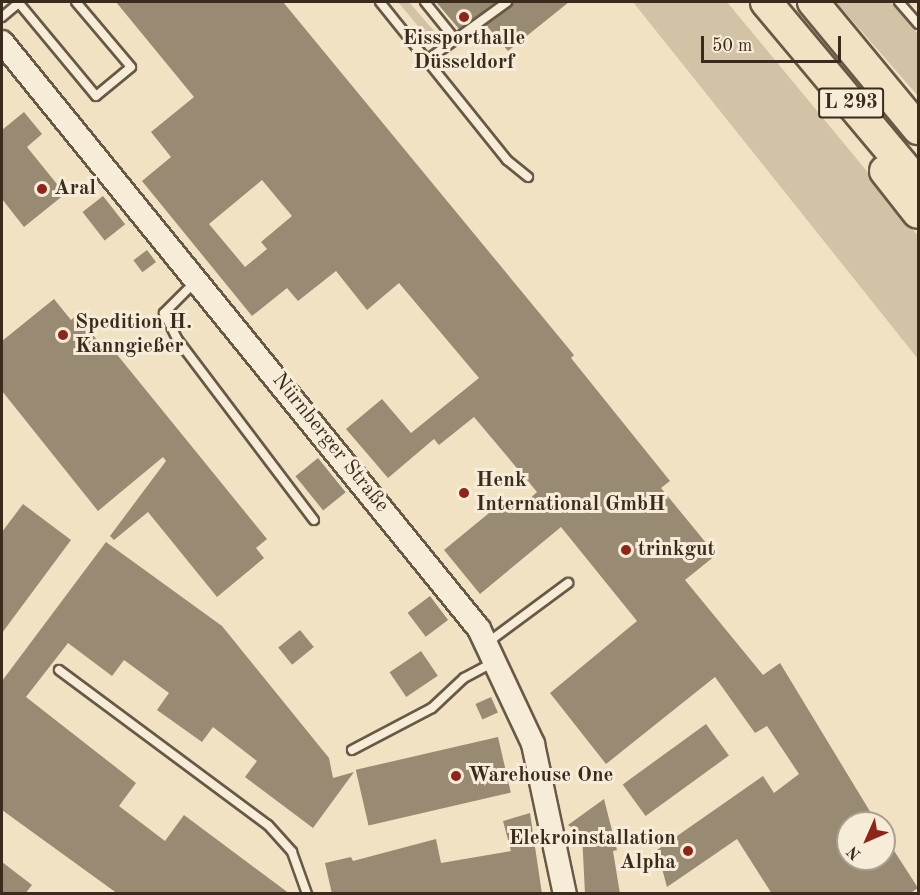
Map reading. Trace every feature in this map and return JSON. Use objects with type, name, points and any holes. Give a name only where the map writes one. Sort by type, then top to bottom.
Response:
[{"type":"highway","name":"L 293","points":[[813,2],[918,129]]},
{"type":"highway","name":"L 293","points":[[775,12],[918,183]]},
{"type":"highway","points":[[775,12],[805,66],[918,213]]},
{"type":"highway","points":[[853,51],[918,110]]},
{"type":"street","name":"Nürnberger Straße","points":[[2,42],[431,565],[492,652],[536,753],[565,894]]},
{"type":"lane","points":[[2,17],[19,2],[96,96],[131,67],[76,2]]},
{"type":"lane","points":[[380,2],[507,160],[528,177]]},
{"type":"lane","points":[[425,2],[454,38]]},
{"type":"lane","points":[[427,60],[454,38],[463,37],[507,2]]},
{"type":"lane","points":[[899,2],[918,24]]},
{"type":"lane","points":[[197,279],[164,313],[177,339],[314,520]]},
{"type":"lane","points":[[352,750],[432,708],[568,583]]},
{"type":"lane","points":[[59,670],[268,825],[292,852],[307,894]]},
{"type":"shaded area","points":[[398,2],[409,2],[440,38],[433,44]]},
{"type":"shaded area","points":[[633,2],[727,2],[870,175],[918,236],[918,359]]},
{"type":"shaded area","points":[[836,2],[890,2],[918,34],[918,96]]},
{"type":"building","points":[[116,2],[283,2],[574,355],[571,358],[670,481],[661,488],[716,555],[685,580],[763,675],[780,663],[870,811],[836,811],[836,871],[896,871],[896,854],[918,888],[909,894],[772,894],[737,839],[667,887],[657,850],[763,776],[774,793],[799,774],[767,726],[755,733],[715,677],[606,764],[550,693],[637,621],[561,527],[480,594],[444,550],[505,500],[515,512],[537,492],[474,417],[439,445],[434,439],[388,478],[346,429],[382,399],[411,433],[479,378],[399,283],[367,310],[336,271],[298,301],[287,288],[252,316],[142,181],[171,157],[151,132],[194,97]],"holes":[[[262,180],[292,216],[261,242],[267,249],[245,267],[209,224]]]},
{"type":"building","name":"Eissporthalle Düsseldorf","points":[[436,2],[497,2],[459,29]]},
{"type":"building","points":[[513,2],[569,2],[508,51],[486,25]]},
{"type":"building","points":[[24,112],[42,134],[27,147],[65,194],[24,227],[2,199],[2,130]]},
{"type":"building","points":[[103,196],[125,224],[105,240],[83,212]]},
{"type":"building","points":[[147,250],[156,262],[142,272],[133,260]]},
{"type":"building","points":[[54,299],[71,320],[77,315],[101,345],[106,341],[267,539],[256,548],[264,558],[217,597],[148,512],[114,540],[110,536],[166,461],[163,457],[98,511],[2,391],[2,341]]},
{"type":"building","points":[[318,458],[346,492],[323,510],[295,476]]},
{"type":"building","points":[[23,504],[71,540],[2,633],[2,532]]},
{"type":"building","points":[[106,542],[222,626],[329,758],[333,778],[354,772],[313,828],[245,777],[257,761],[213,727],[202,742],[157,710],[169,693],[124,660],[112,676],[68,643],[26,697],[136,783],[119,806],[165,841],[184,815],[290,894],[118,894],[2,810],[2,681]]},
{"type":"building","points":[[430,596],[448,620],[426,637],[408,613]]},
{"type":"building","points":[[300,630],[314,647],[292,665],[278,648]]},
{"type":"building","points":[[421,651],[438,676],[406,697],[389,672]]},
{"type":"building","points":[[491,697],[498,713],[482,719],[475,704]]},
{"type":"building","points":[[706,724],[729,756],[646,816],[623,785]]},
{"type":"building","points":[[498,737],[511,793],[369,825],[356,770]]},
{"type":"building","points":[[604,799],[617,850],[613,851],[620,894],[585,894],[582,834],[568,825]]},
{"type":"building","points":[[530,813],[542,894],[332,894],[325,863],[351,857],[353,861],[436,839],[441,863],[511,851],[503,821]]},
{"type":"building","points":[[2,862],[32,885],[25,894],[2,894]]},
{"type":"place","name":"Eissporthalle Düsseldorf","points":[[464,17]]},
{"type":"place","name":"Aral","points":[[42,189]]},
{"type":"place","name":"Spedition H. Kanngießer","points":[[63,335]]},
{"type":"place","name":"Henk International GmbH","points":[[464,493]]},
{"type":"place","name":"trinkgut","points":[[626,550]]},
{"type":"place","name":"Warehouse One","points":[[456,776]]},
{"type":"place","name":"Elekroinstallation Alpha","points":[[688,851]]}]
